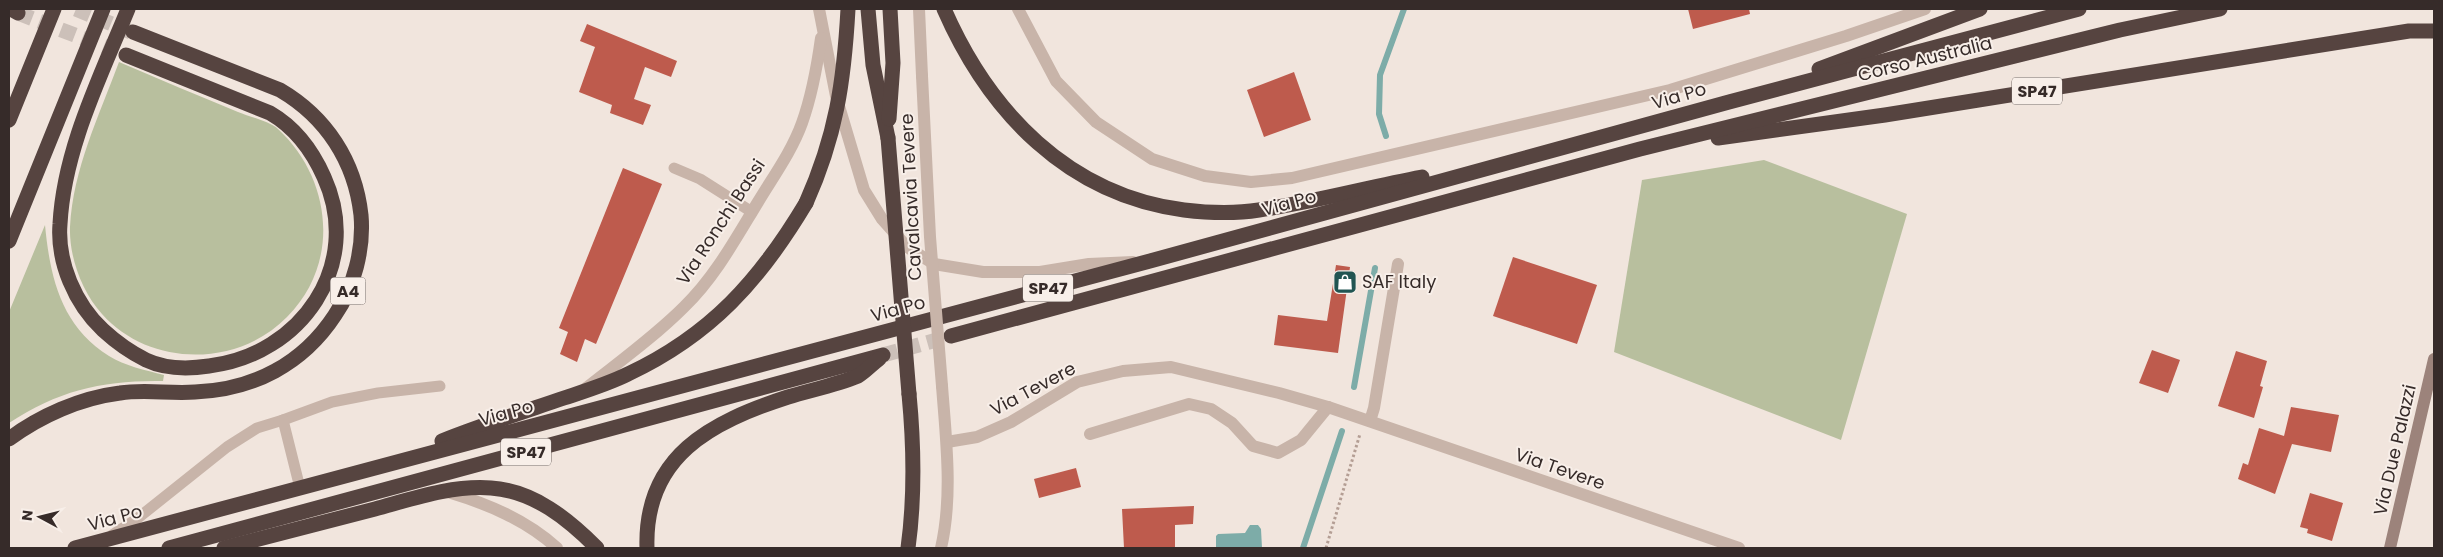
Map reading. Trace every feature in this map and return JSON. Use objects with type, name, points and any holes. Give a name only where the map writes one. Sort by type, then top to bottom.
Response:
[{"type":"highway","points":[[9,120],[54,9]]},
{"type":"highway","points":[[9,241],[103,9]]},
{"type":"highway","points":[[126,55],[270,113],[285,122],[302,138],[316,158],[329,187],[336,213],[336,238],[332,265],[321,296],[302,320],[269,347],[230,364],[187,369],[148,361],[118,344],[98,325],[76,296],[62,260],[59,226],[62,200],[73,146],[128,9]]},
{"type":"highway","points":[[366,470],[468,431],[627,375],[680,345],[716,318],[745,291],[770,260],[806,203],[827,152],[840,102],[848,9]]},
{"type":"highway","points":[[868,9],[872,65],[888,138],[909,394],[914,481],[912,523],[908,548]]},
{"type":"highway","points":[[888,138],[893,64],[890,9]]},
{"type":"highway","points":[[944,9],[954,32],[979,76],[1000,105],[1032,138],[1057,160],[1090,182],[1118,194],[1152,204],[1206,212],[1259,210],[1389,183],[1516,161]]},
{"type":"highway","name":"SP47","points":[[1729,102],[1980,9]]},
{"type":"highway","name":"Corso Australia","points":[[1729,102],[2079,9]]},
{"type":"highway","name":"Corso Australia","points":[[1640,149],[2120,30],[2220,9]]},
{"type":"highway","name":"SP47","points":[[951,336],[1640,149],[1885,115],[2409,31],[2434,31]]},
{"type":"highway","name":"A4","points":[[9,439],[40,419],[98,397],[143,391],[194,393],[218,391],[238,387],[276,372],[295,360],[328,327],[341,306],[350,286],[361,242],[359,202],[346,161],[324,125],[298,100],[280,90],[133,32]]},
{"type":"highway","name":"Via Po","points":[[75,548],[1150,261],[1729,102]]},
{"type":"highway","name":"SP47","points":[[168,548],[883,355],[859,375],[735,416],[708,430],[690,445],[666,472],[653,497],[649,514],[647,548]]},
{"type":"highway","points":[[224,548],[448,492],[492,488],[537,501],[564,516],[597,548]]},
{"type":"street","name":"Via Ronchi Bassi","points":[[818,9],[836,96],[864,190],[882,219],[908,247],[934,264],[983,272],[1040,272],[1089,264],[1150,261]]},
{"type":"street","name":"Cavalcavia Tevere","points":[[919,9],[930,246],[947,442]]},
{"type":"street","name":"Via Po","points":[[1018,9],[1056,81],[1096,122],[1152,159],[1205,176],[1250,182],[1311,174],[1670,90],[1846,36],[1925,9]]},
{"type":"street","name":"Via Ronchi Bassi","points":[[581,392],[635,351],[685,307],[706,282],[752,212],[792,144],[802,123],[815,80],[823,28]]},
{"type":"street","points":[[1367,420],[1374,408],[1398,264]]},
{"type":"street","name":"Via Due Palazzi","points":[[2390,548],[2434,359]]},
{"type":"street","name":"Via Tevere","points":[[947,442],[978,437],[1011,422],[1077,382],[1123,370],[1170,367],[1279,393],[1328,407],[1739,548]]},
{"type":"street","points":[[1090,434],[1189,404],[1211,409],[1232,422],[1253,446],[1278,453],[1301,440],[1328,407]]},
{"type":"street","points":[[941,548],[945,532],[947,442]]},
{"type":"street","points":[[448,492],[471,499],[515,518],[542,543],[557,548]]},
{"type":"lane","points":[[674,168],[700,179],[752,212]]},
{"type":"lane","points":[[104,540],[138,518],[227,447],[257,428],[332,402],[440,386]]},
{"type":"lane","points":[[283,420],[300,488]]},
{"type":"path","points":[[1326,548],[1367,420]]},
{"type":"green space","points":[[119,62],[274,126],[296,149],[310,172],[319,196],[323,222],[322,247],[316,272],[304,295],[287,317],[267,334],[244,346],[219,352],[193,354],[168,352],[144,344],[121,331],[102,314],[88,295],[78,274],[70,238],[72,205],[76,184],[88,143]]},
{"type":"green space","points":[[1764,160],[1907,214],[1841,440],[1614,352],[1642,180]]},
{"type":"green space","points":[[45,225],[50,263],[55,281],[61,299],[79,330],[109,356],[128,365],[164,375],[163,381],[121,382],[83,389],[46,402],[9,423],[9,312]]},
{"type":"water","points":[[1250,525],[1258,525],[1261,529],[1262,548],[1216,548],[1216,536],[1218,534],[1245,533]]},
{"type":"building","points":[[1688,9],[1749,9],[1750,14],[1693,29]]},
{"type":"building","points":[[587,24],[677,61],[671,77],[645,67],[634,99],[651,105],[643,125],[610,113],[612,105],[579,92],[595,47],[580,41]]},
{"type":"building","points":[[1294,72],[1311,120],[1264,137],[1247,90]]},
{"type":"building","points":[[623,168],[662,184],[596,344],[585,339],[577,362],[560,354],[568,332],[559,328]]},
{"type":"building","points":[[1513,257],[1597,285],[1577,344],[1493,316]]},
{"type":"building","points":[[1336,265],[1350,267],[1338,353],[1274,345],[1278,315],[1327,321]]},
{"type":"building","points":[[2152,350],[2180,360],[2168,393],[2139,383]]},
{"type":"building","points":[[2236,351],[2267,361],[2260,386],[2263,387],[2254,418],[2218,406]]},
{"type":"building","points":[[2291,407],[2339,415],[2331,452],[2292,444],[2275,494],[2238,479],[2243,463],[2248,465],[2259,428],[2284,436]]},
{"type":"building","points":[[1076,468],[1081,487],[1039,498],[1034,479]]},
{"type":"building","points":[[2310,493],[2343,503],[2332,541],[2307,533],[2308,529],[2300,527]]},
{"type":"building","points":[[1194,506],[1193,524],[1175,525],[1175,548],[1124,548],[1122,509]]},
{"type":"waterway","points":[[1386,136],[1379,114],[1380,75],[1404,9]]},
{"type":"waterway","points":[[1354,387],[1375,268]]},
{"type":"waterway","points":[[1303,548],[1342,431]]},
{"type":"tunnel","points":[[76,9],[131,32]]},
{"type":"tunnel","points":[[18,13],[126,55]]},
{"type":"tunnel","points":[[883,355],[951,336]]},
{"type":"place","name":"SAF Italy","points":[[1345,282]]}]
